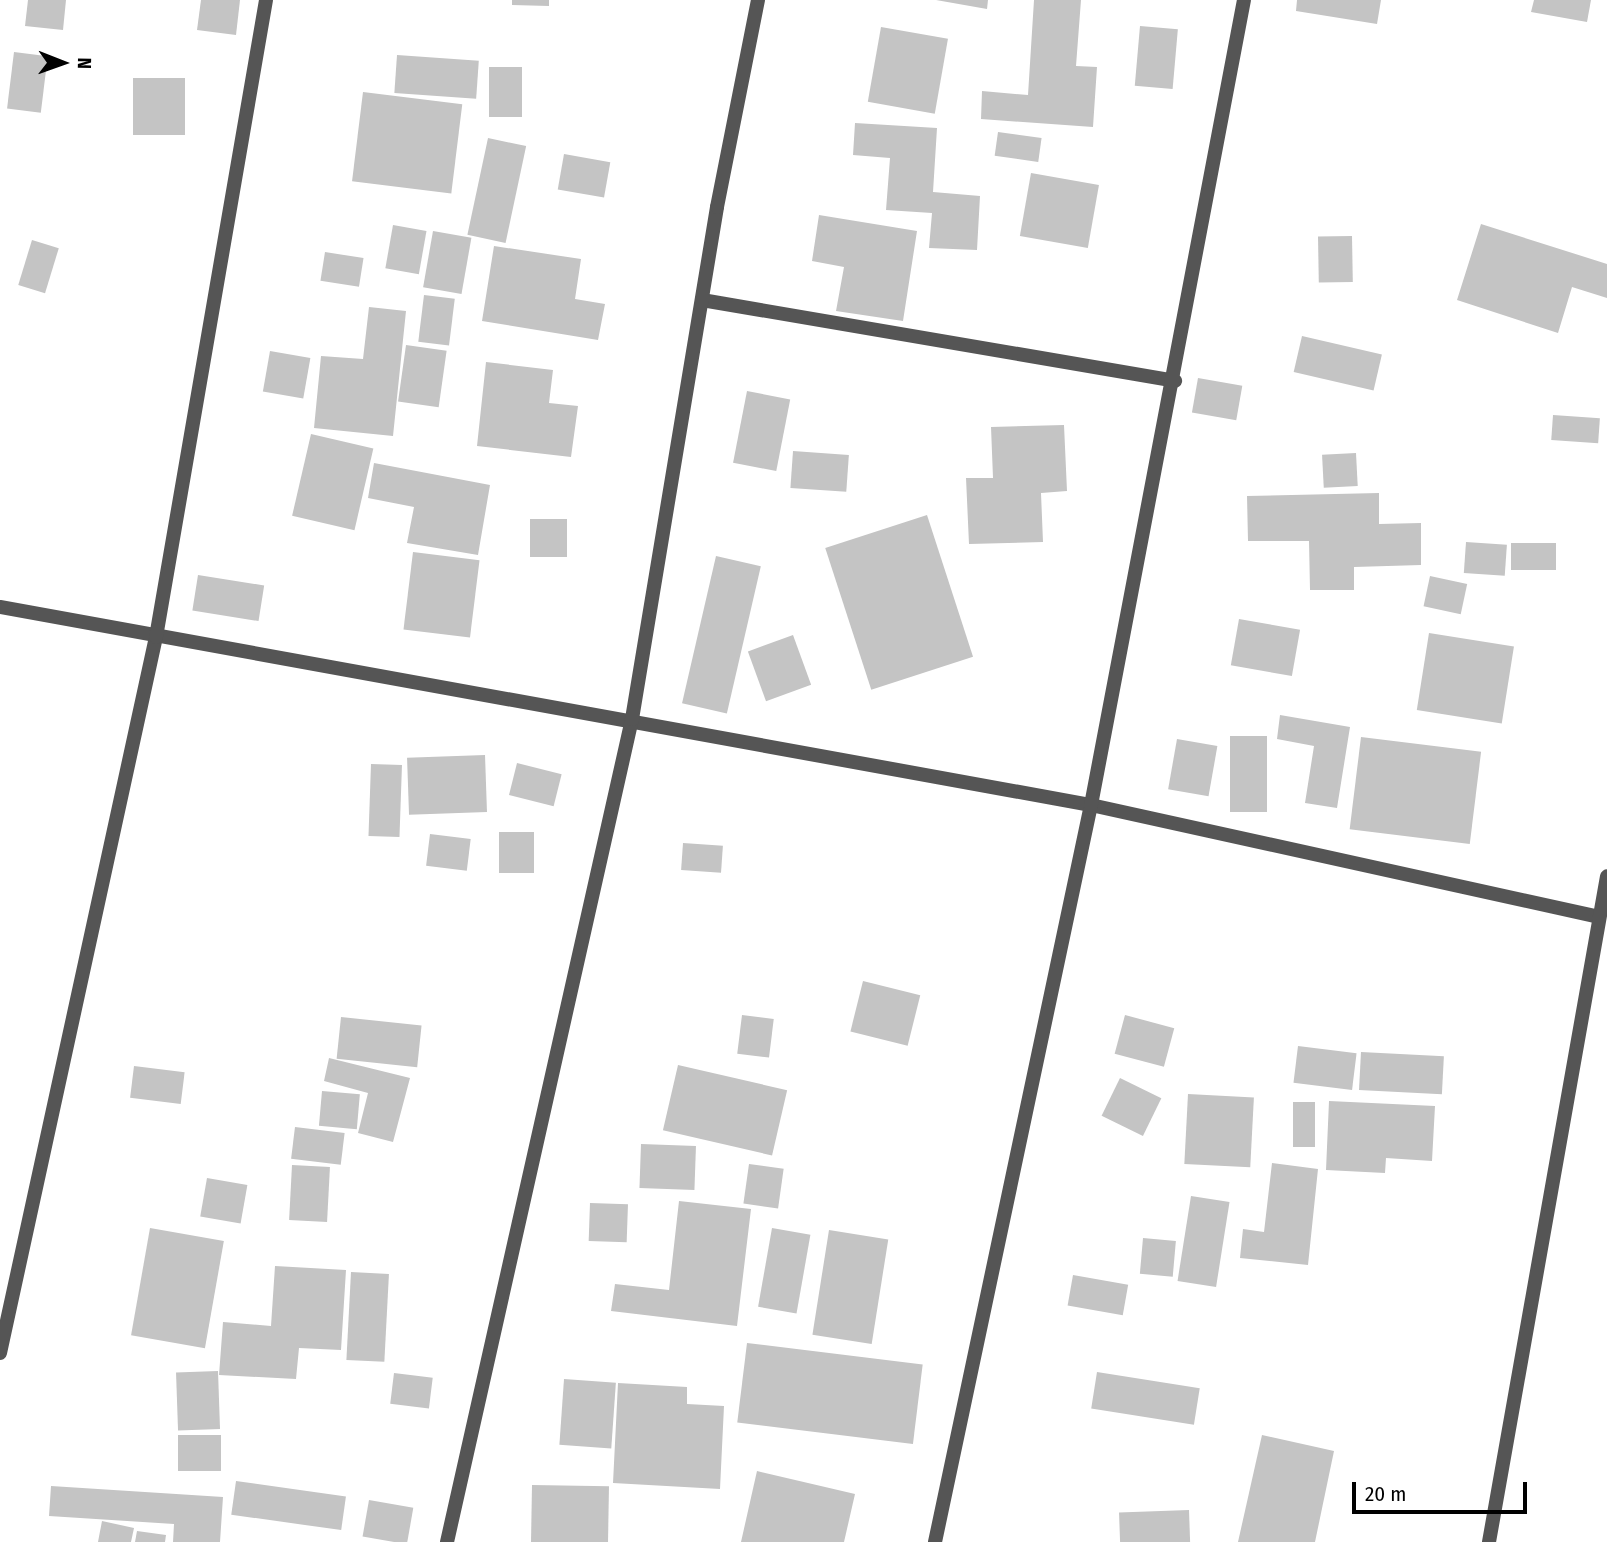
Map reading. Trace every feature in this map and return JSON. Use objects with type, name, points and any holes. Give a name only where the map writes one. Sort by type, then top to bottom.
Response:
[{"type":"street","points":[[0,1353],[156,637],[266,0]]},
{"type":"street","points":[[447,1542],[632,719],[702,300],[758,0]]},
{"type":"street","points":[[935,1542],[1091,806],[1175,381],[1244,0]]},
{"type":"street","points":[[702,300],[1175,381]]},
{"type":"street","points":[[0,607],[156,637],[632,719],[1091,806],[1598,917]]},
{"type":"street","points":[[1489,1542],[1607,876]]},
{"type":"building","points":[[28,0],[66,0],[63,30],[25,26]]},
{"type":"building","points":[[201,0],[240,0],[236,35],[197,30]]},
{"type":"building","points":[[512,0],[549,0],[549,6],[512,5]]},
{"type":"building","points":[[936,0],[988,0],[987,9]]},
{"type":"building","points":[[1034,0],[1081,0],[1076,66],[1097,67],[1093,127],[981,119],[982,91],[1028,95]]},
{"type":"building","points":[[1297,0],[1381,0],[1377,24],[1296,11]]},
{"type":"building","points":[[1534,0],[1591,0],[1587,22],[1531,12]]},
{"type":"building","points":[[1140,26],[1178,29],[1173,89],[1135,86]]},
{"type":"building","points":[[881,27],[948,39],[935,114],[868,102]]},
{"type":"building","points":[[14,52],[48,56],[41,113],[7,109]]},
{"type":"building","points":[[397,55],[479,61],[476,99],[394,93]]},
{"type":"building","points":[[489,67],[522,67],[522,117],[489,117]]},
{"type":"building","points":[[133,78],[185,78],[185,135],[133,135]]},
{"type":"building","points":[[363,92],[462,104],[451,194],[352,181]]},
{"type":"building","points":[[855,123],[937,128],[933,192],[980,196],[977,250],[929,248],[932,213],[886,210],[890,158],[853,155]]},
{"type":"building","points":[[998,132],[1042,138],[1038,162],[995,156]]},
{"type":"building","points":[[488,138],[526,146],[506,243],[467,235]]},
{"type":"building","points":[[564,154],[610,162],[604,198],[558,189]]},
{"type":"building","points":[[1031,173],[1099,185],[1088,248],[1020,236]]},
{"type":"building","points":[[819,215],[917,231],[903,321],[836,311],[844,267],[812,261]]},
{"type":"building","points":[[1481,224],[1607,264],[1607,298],[1572,287],[1558,333],[1457,300]]},
{"type":"building","points":[[393,225],[426,231],[419,274],[385,268]]},
{"type":"building","points":[[433,231],[471,238],[462,294],[423,287]]},
{"type":"building","points":[[1352,236],[1353,282],[1319,283],[1318,237]]},
{"type":"building","points":[[32,240],[59,248],[45,293],[18,285]]},
{"type":"building","points":[[494,246],[581,259],[575,299],[605,304],[598,340],[482,321]]},
{"type":"building","points":[[325,252],[364,258],[359,287],[320,281]]},
{"type":"building","points":[[424,295],[455,299],[449,345],[418,342]]},
{"type":"building","points":[[369,307],[406,311],[393,436],[314,428],[321,356],[363,359]]},
{"type":"building","points":[[1302,336],[1382,354],[1374,390],[1294,372]]},
{"type":"building","points":[[406,345],[447,351],[439,407],[398,401]]},
{"type":"building","points":[[270,351],[310,358],[303,398],[263,391]]},
{"type":"building","points":[[486,362],[553,370],[549,403],[578,406],[571,457],[477,446]]},
{"type":"building","points":[[1198,378],[1242,386],[1236,420],[1192,412]]},
{"type":"building","points":[[747,391],[790,399],[776,471],[733,463]]},
{"type":"building","points":[[1553,415],[1600,418],[1598,443],[1551,440]]},
{"type":"building","points":[[1064,425],[1067,491],[1041,493],[1043,542],[969,544],[966,478],[993,478],[991,427]]},
{"type":"building","points":[[311,434],[373,448],[354,530],[292,516]]},
{"type":"building","points":[[793,451],[849,455],[846,492],[790,488]]},
{"type":"building","points":[[1356,453],[1358,486],[1324,488],[1322,455]]},
{"type":"building","points":[[374,463],[490,485],[478,555],[407,543],[414,507],[368,498]]},
{"type":"building","points":[[1379,493],[1379,524],[1421,523],[1421,565],[1354,567],[1354,590],[1310,590],[1309,541],[1248,541],[1247,496]]},
{"type":"building","points":[[927,515],[973,657],[871,690],[825,548]]},
{"type":"building","points":[[530,519],[567,519],[567,557],[530,557]]},
{"type":"building","points":[[1466,542],[1507,545],[1505,576],[1464,573]]},
{"type":"building","points":[[1511,543],[1556,543],[1556,570],[1511,570]]},
{"type":"building","points":[[413,552],[480,560],[470,638],[403,629]]},
{"type":"building","points":[[716,556],[761,566],[727,713],[682,703]]},
{"type":"building","points":[[198,575],[264,585],[259,621],[192,611]]},
{"type":"building","points":[[1430,576],[1467,584],[1461,614],[1424,606]]},
{"type":"building","points":[[1239,619],[1300,630],[1292,676],[1231,665]]},
{"type":"building","points":[[1429,633],[1514,646],[1502,723],[1417,710]]},
{"type":"building","points":[[793,635],[811,685],[766,701],[748,651]]},
{"type":"building","points":[[1280,715],[1350,727],[1337,808],[1305,803],[1314,746],[1277,739]]},
{"type":"building","points":[[1230,736],[1267,736],[1267,812],[1230,812]]},
{"type":"building","points":[[1361,737],[1481,752],[1470,844],[1350,829]]},
{"type":"building","points":[[1177,739],[1217,746],[1209,796],[1168,789]]},
{"type":"building","points":[[485,755],[487,812],[409,815],[407,758]]},
{"type":"building","points":[[517,763],[562,774],[554,806],[509,795]]},
{"type":"building","points":[[371,764],[402,765],[399,837],[368,836]]},
{"type":"building","points":[[499,832],[534,832],[534,873],[499,873]]},
{"type":"building","points":[[430,834],[471,839],[467,871],[426,866]]},
{"type":"building","points":[[683,843],[723,846],[721,873],[681,870]]},
{"type":"building","points":[[863,981],[920,995],[908,1046],[850,1031]]},
{"type":"building","points":[[742,1015],[774,1019],[769,1058],[737,1054]]},
{"type":"building","points":[[1125,1015],[1174,1028],[1164,1067],[1115,1054]]},
{"type":"building","points":[[341,1017],[422,1025],[417,1067],[337,1059]]},
{"type":"building","points":[[1298,1046],[1357,1053],[1352,1090],[1293,1083]]},
{"type":"building","points":[[1361,1052],[1444,1056],[1442,1094],[1359,1090]]},
{"type":"building","points":[[329,1058],[410,1078],[393,1142],[358,1133],[368,1093],[324,1081]]},
{"type":"building","points":[[678,1065],[787,1090],[772,1155],[663,1130]]},
{"type":"building","points":[[134,1066],[185,1072],[181,1104],[130,1098]]},
{"type":"building","points":[[1120,1078],[1161,1098],[1143,1136],[1102,1116]]},
{"type":"building","points":[[322,1091],[360,1094],[357,1129],[319,1126]]},
{"type":"building","points":[[1188,1094],[1254,1097],[1250,1167],[1184,1164]]},
{"type":"building","points":[[1329,1101],[1435,1106],[1432,1161],[1386,1158],[1385,1173],[1326,1170]]},
{"type":"building","points":[[1293,1102],[1315,1102],[1315,1147],[1293,1147]]},
{"type":"building","points":[[295,1127],[345,1133],[341,1165],[291,1159]]},
{"type":"building","points":[[641,1144],[696,1146],[694,1190],[639,1188]]},
{"type":"building","points":[[1272,1163],[1318,1169],[1308,1265],[1240,1258],[1243,1229],[1264,1232]]},
{"type":"building","points":[[749,1164],[784,1169],[778,1208],[743,1204]]},
{"type":"building","points":[[292,1165],[330,1167],[327,1222],[289,1220]]},
{"type":"building","points":[[207,1178],[247,1185],[241,1224],[200,1216]]},
{"type":"building","points":[[1191,1196],[1230,1202],[1216,1287],[1178,1281]]},
{"type":"building","points":[[679,1201],[751,1209],[737,1326],[611,1311],[615,1284],[669,1290]]},
{"type":"building","points":[[590,1203],[628,1204],[627,1242],[589,1241]]},
{"type":"building","points":[[150,1228],[224,1241],[205,1348],[131,1335]]},
{"type":"building","points":[[772,1228],[810,1235],[797,1314],[758,1307]]},
{"type":"building","points":[[829,1230],[888,1239],[872,1344],[812,1335]]},
{"type":"building","points":[[1143,1238],[1176,1241],[1173,1277],[1140,1274]]},
{"type":"building","points":[[275,1266],[346,1270],[341,1350],[299,1348],[296,1379],[219,1375],[223,1322],[271,1326]]},
{"type":"building","points":[[351,1272],[389,1274],[384,1362],[346,1360]]},
{"type":"building","points":[[1073,1275],[1128,1285],[1123,1315],[1068,1306]]},
{"type":"building","points":[[747,1343],[923,1365],[913,1444],[737,1422]]},
{"type":"building","points":[[218,1371],[220,1429],[178,1430],[176,1372]]},
{"type":"building","points":[[1097,1372],[1200,1388],[1194,1425],[1091,1409]]},
{"type":"building","points":[[394,1373],[433,1378],[429,1409],[390,1404]]},
{"type":"building","points":[[564,1379],[616,1383],[611,1448],[559,1445]]},
{"type":"building","points":[[618,1383],[687,1387],[687,1404],[724,1406],[720,1489],[613,1483]]},
{"type":"building","points":[[178,1435],[221,1435],[221,1471],[178,1471]]},
{"type":"building","points":[[1262,1435],[1334,1451],[1315,1542],[1238,1542]]},
{"type":"building","points":[[757,1471],[855,1494],[844,1542],[741,1542]]},
{"type":"building","points":[[236,1481],[346,1496],[341,1530],[231,1515]]},
{"type":"building","points":[[532,1485],[609,1486],[608,1542],[531,1542]]},
{"type":"building","points":[[51,1486],[223,1497],[220,1542],[173,1542],[174,1524],[49,1516]]},
{"type":"building","points":[[369,1500],[413,1508],[407,1542],[363,1536]]},
{"type":"building","points":[[1189,1510],[1190,1542],[1120,1542],[1119,1512]]},
{"type":"building","points":[[102,1521],[134,1528],[131,1542],[98,1542]]},
{"type":"building","points":[[137,1531],[166,1535],[165,1542],[135,1542]]}]
